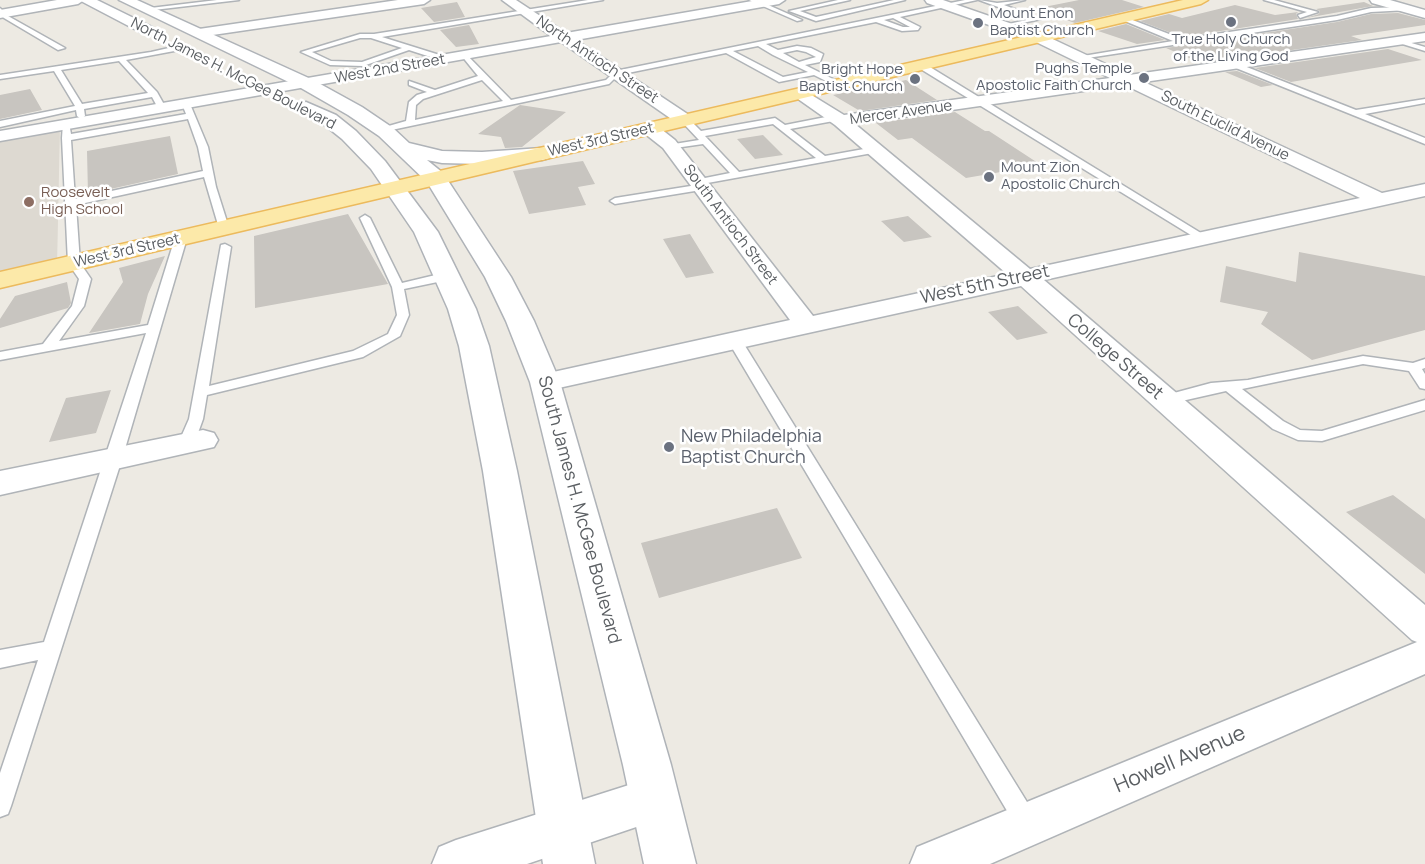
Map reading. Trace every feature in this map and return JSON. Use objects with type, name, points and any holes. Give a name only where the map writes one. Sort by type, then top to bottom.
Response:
[{"type":"main road","name":"North James H. McGee Boulevard","points":[[86,0],[201,56]]},
{"type":"main road","name":"North James H. McGee Boulevard","points":[[126,0],[307,84],[356,111],[406,148],[435,178]]},
{"type":"main road","name":"West 3rd Street","points":[[0,280],[181,238],[224,238],[435,178],[686,121],[807,83],[838,85],[1201,0]]},
{"type":"main road","name":"North James H. McGee Boulevard","points":[[239,75],[329,119],[349,135],[396,188]]},
{"type":"main road","points":[[406,148],[442,157],[482,158],[542,154]]},
{"type":"main road","name":"South James H. McGee Boulevard","points":[[435,178],[498,277],[520,321],[545,382],[670,864]]},
{"type":"main road","points":[[396,188],[426,232],[448,276],[462,309],[481,378],[566,847]]},
{"type":"street","points":[[1,12],[78,0]]},
{"type":"street","points":[[199,33],[424,0]]},
{"type":"street","name":"North Antioch Street","points":[[508,0],[686,121]]},
{"type":"street","name":"West 2nd Street","points":[[0,136],[73,123],[158,101],[188,110],[266,90],[756,2],[779,0]]},
{"type":"street","name":"South Euclid Avenue","points":[[931,0],[1039,38],[1388,197],[1425,207]]},
{"type":"street","points":[[1376,0],[1425,14]]},
{"type":"street","name":"Mercer Avenue","points":[[838,120],[1425,37]]},
{"type":"street","name":"South Euclid Avenue","points":[[1016,43],[1178,123]]},
{"type":"street","name":"College Street","points":[[807,83],[838,120],[1024,276],[1425,628]]},
{"type":"street","name":"South Antioch Street","points":[[650,129],[671,147],[806,324]]},
{"type":"street","name":"West 5th Street","points":[[545,382],[1203,238],[1334,201],[1388,197],[1425,189]]},
{"type":"street","points":[[0,483],[195,442]]},
{"type":"street","name":"Howell Avenue","points":[[934,864],[1425,656]]},
{"type":"street","points":[[456,864],[566,847],[654,799]]},
{"type":"lane","points":[[145,9],[236,0]]},
{"type":"lane","points":[[409,48],[376,70],[330,63],[305,52],[360,36],[600,0]]},
{"type":"lane","points":[[847,0],[792,12],[816,19],[902,0]]},
{"type":"lane","points":[[382,129],[609,82],[615,73],[974,0]]},
{"type":"lane","points":[[982,0],[1038,19],[1006,26]]},
{"type":"lane","points":[[998,5],[1022,0]]},
{"type":"lane","points":[[1267,0],[1315,12],[1295,17],[1310,22]]},
{"type":"lane","points":[[756,2],[822,30]]},
{"type":"lane","points":[[865,9],[890,16],[918,28],[902,29],[874,19]]},
{"type":"lane","points":[[1081,57],[1310,22],[1371,10],[1407,9]]},
{"type":"lane","points":[[1,12],[61,48]]},
{"type":"lane","points":[[1122,18],[1180,41]]},
{"type":"lane","points":[[372,36],[443,59]]},
{"type":"lane","points":[[1398,41],[1425,49]]},
{"type":"lane","points":[[758,43],[799,64],[807,83]]},
{"type":"lane","points":[[0,77],[182,47]]},
{"type":"lane","points":[[776,52],[797,48],[820,56],[817,60],[799,64]]},
{"type":"lane","points":[[726,50],[782,80],[838,85]]},
{"type":"lane","points":[[465,55],[509,103]]},
{"type":"lane","points":[[121,58],[158,101]]},
{"type":"lane","points":[[1234,64],[1425,141]]},
{"type":"lane","points":[[922,66],[1203,238]]},
{"type":"lane","points":[[47,348],[78,306],[85,279],[74,263],[70,203],[73,123],[57,69]]},
{"type":"lane","points":[[410,123],[412,104],[420,97],[432,91],[483,77]]},
{"type":"lane","points":[[412,83],[432,91]]},
{"type":"lane","points":[[1355,113],[1425,101]]},
{"type":"lane","points":[[0,124],[73,123],[188,110],[203,147],[224,238],[196,419],[195,442]]},
{"type":"lane","points":[[671,147],[775,120],[823,159]]},
{"type":"lane","points":[[786,127],[838,120]]},
{"type":"lane","points":[[686,121],[704,137],[738,176]]},
{"type":"lane","points":[[615,201],[875,150]]},
{"type":"lane","points":[[70,203],[208,173]]},
{"type":"lane","points":[[201,392],[358,354],[393,336],[403,315],[398,287],[365,218]]},
{"type":"lane","points":[[0,806],[114,459],[181,238]]},
{"type":"lane","points":[[398,287],[448,276]]},
{"type":"lane","points":[[0,357],[154,328]]},
{"type":"lane","points":[[735,341],[1028,825]]},
{"type":"lane","points":[[1164,400],[1210,388],[1363,360],[1419,365],[1425,385]]},
{"type":"lane","points":[[1230,386],[1278,425],[1298,435],[1322,436],[1425,405]]},
{"type":"lane","points":[[0,659],[51,649]]},
{"type":"shaded area","name":"Roosevelt High School","points":[[60,126],[57,267],[0,280],[0,136]]},
{"type":"building","points":[[1079,0],[1122,0],[1144,7],[1075,23],[1034,9]]},
{"type":"building","points":[[457,2],[465,17],[434,22],[421,8]]},
{"type":"building","points":[[1364,2],[1373,6],[1306,18],[1319,14],[1320,11],[1316,9]]},
{"type":"building","points":[[1235,5],[1275,15],[1298,12],[1296,14],[1298,19],[1182,37],[1140,21],[1169,14],[1182,18]]},
{"type":"building","points":[[1398,13],[1425,20],[1425,25],[1351,36],[1362,40],[1201,63],[1166,48],[1337,22],[1371,14]]},
{"type":"building","points":[[1126,24],[1165,40],[1137,44],[1098,31]]},
{"type":"building","points":[[469,25],[479,44],[456,47],[440,30]]},
{"type":"building","points":[[1388,49],[1422,60],[1291,82],[1255,68]]},
{"type":"building","points":[[1237,71],[1273,85],[1261,87],[1225,72]]},
{"type":"building","points":[[906,80],[937,100],[860,111],[833,95]]},
{"type":"building","points":[[30,89],[42,110],[0,119],[0,95]]},
{"type":"building","points":[[520,105],[566,112],[522,147],[505,148],[501,137],[478,134]]},
{"type":"building","points":[[955,112],[1041,165],[966,178],[912,138],[898,140],[876,123]]},
{"type":"building","points":[[763,135],[783,155],[755,159],[737,139]]},
{"type":"building","points":[[170,136],[178,174],[88,194],[87,151]]},
{"type":"building","points":[[583,161],[595,184],[578,187],[586,205],[529,214],[513,171]]},
{"type":"building","points":[[348,214],[388,284],[255,308],[254,236]]},
{"type":"building","points":[[908,216],[932,237],[904,242],[881,221]]},
{"type":"building","points":[[690,234],[714,273],[686,278],[663,239]]},
{"type":"building","points":[[1299,252],[1425,276],[1425,330],[1312,360],[1261,324],[1268,312],[1220,302],[1226,266],[1296,282]]},
{"type":"building","points":[[165,256],[148,294],[140,324],[89,333],[123,282],[119,268]]},
{"type":"building","points":[[67,282],[71,303],[68,308],[0,328],[0,319],[15,296]]},
{"type":"building","points":[[1018,306],[1048,333],[1017,340],[988,312]]},
{"type":"building","points":[[111,390],[96,433],[49,442],[66,398]]},
{"type":"building","points":[[1393,495],[1425,519],[1425,574],[1346,512]]},
{"type":"building","points":[[777,508],[802,558],[659,598],[641,543]]},
{"type":"place","name":"True Holy Church of the Living God","points":[[1231,22]]},
{"type":"place","name":"Mount Enon Baptist Church","points":[[978,23]]},
{"type":"place","name":"Pughs Temple Apostolic Faith Church","points":[[1144,78]]},
{"type":"place","name":"Bright Hope Baptist Church","points":[[915,79]]},
{"type":"place","name":"Mount Zion Apostolic Church","points":[[989,177]]},
{"type":"place","name":"Roosevelt High School","points":[[29,202]]},
{"type":"place","name":"New Philadelphia Baptist Church","points":[[669,447]]}]
